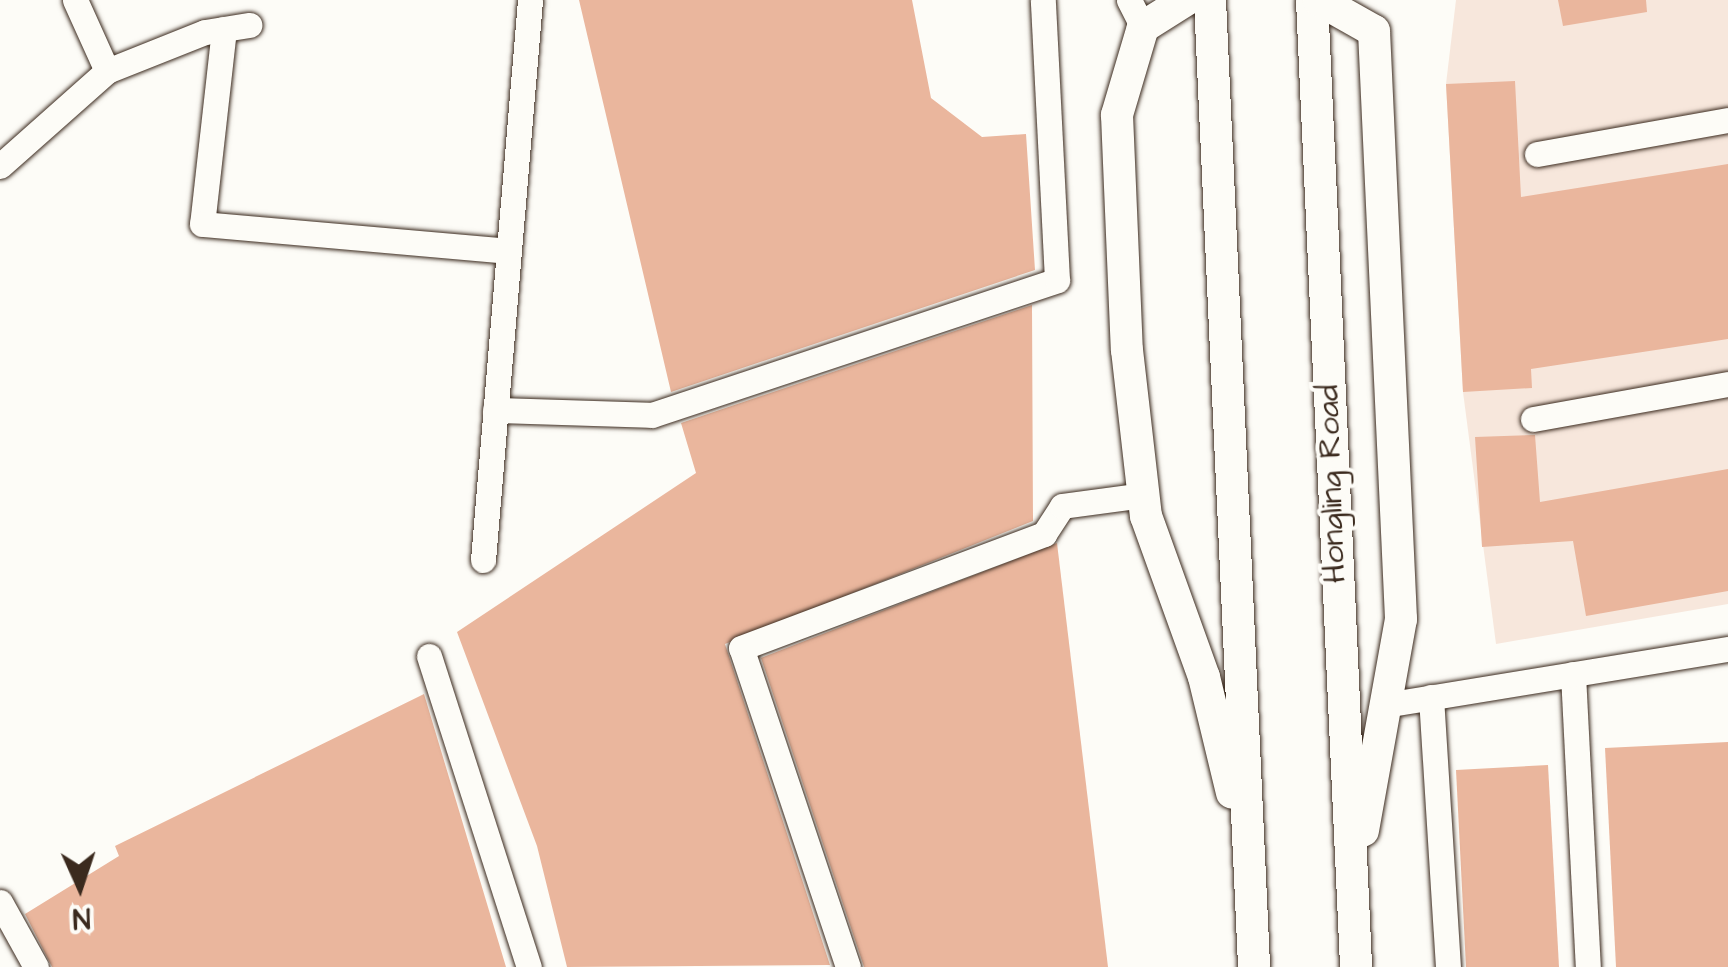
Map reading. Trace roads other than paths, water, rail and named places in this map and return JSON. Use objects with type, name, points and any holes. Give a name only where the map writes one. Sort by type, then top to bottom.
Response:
[{"type":"main road","points":[[1186,0],[1136,14],[1116,115],[1143,495],[1204,677],[1250,865]]},
{"type":"main road","points":[[1210,0],[1254,967]]},
{"type":"main road","points":[[1316,0],[1374,30],[1401,618],[1353,885]]},
{"type":"main road","name":"Hongling Road","points":[[1316,0],[1340,673],[1356,967]]},
{"type":"street","points":[[75,0],[107,71]]},
{"type":"street","points":[[483,560],[530,0]]},
{"type":"street","points":[[496,410],[652,415],[1057,280],[1043,0]]},
{"type":"street","points":[[0,166],[107,71],[236,27],[202,224],[509,251]]},
{"type":"street","points":[[1537,154],[1728,120]]},
{"type":"street","points":[[1533,419],[1728,384]]},
{"type":"street","points":[[848,967],[741,648],[1044,534],[1062,506],[1143,495]]},
{"type":"street","points":[[1386,705],[1728,648]]},
{"type":"street","points":[[429,656],[529,967]]},
{"type":"street","points":[[1573,674],[1588,967]]},
{"type":"street","points":[[1432,697],[1448,967]]},
{"type":"street","points":[[2,915],[36,967]]}]
